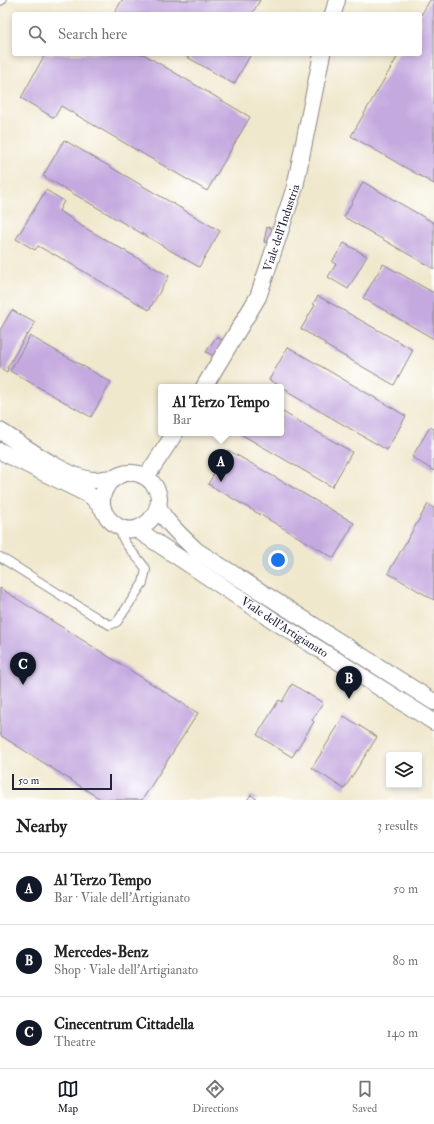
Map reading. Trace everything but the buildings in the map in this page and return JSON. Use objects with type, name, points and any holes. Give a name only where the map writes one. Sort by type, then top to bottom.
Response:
[{"type":"street","points":[[334,12],[337,0]]},
{"type":"street","name":"Viale dell'Industria","points":[[206,384],[258,297],[295,187],[322,56]]},
{"type":"street","points":[[0,431],[56,466],[75,475],[93,480],[115,478]]},
{"type":"street","points":[[103,509],[102,500],[107,485],[115,478],[125,473],[132,473],[146,477],[173,436]]},
{"type":"street","points":[[0,451],[91,496],[103,509],[112,523],[120,528]]},
{"type":"street","name":"Viale dell'Artigianato","points":[[146,477],[157,490],[159,498],[158,506],[164,517],[178,534],[197,550],[237,578],[434,702]]},
{"type":"street","points":[[136,529],[151,521],[156,514],[158,506]]},
{"type":"street","name":"Viale dell'Artigianato","points":[[120,528],[136,529],[173,552],[273,620],[434,722]]},
{"type":"lane","points":[[0,557],[110,625],[117,622],[143,583],[146,568],[121,536],[120,528]]},
{"type":"place","name":"Al Terzo Tempo","points":[[221,482]]},
{"type":"place","name":"Cinecentrum Cittadella","points":[[23,685]]},
{"type":"place","name":"Mercedes-Benz","points":[[349,699]]}]
